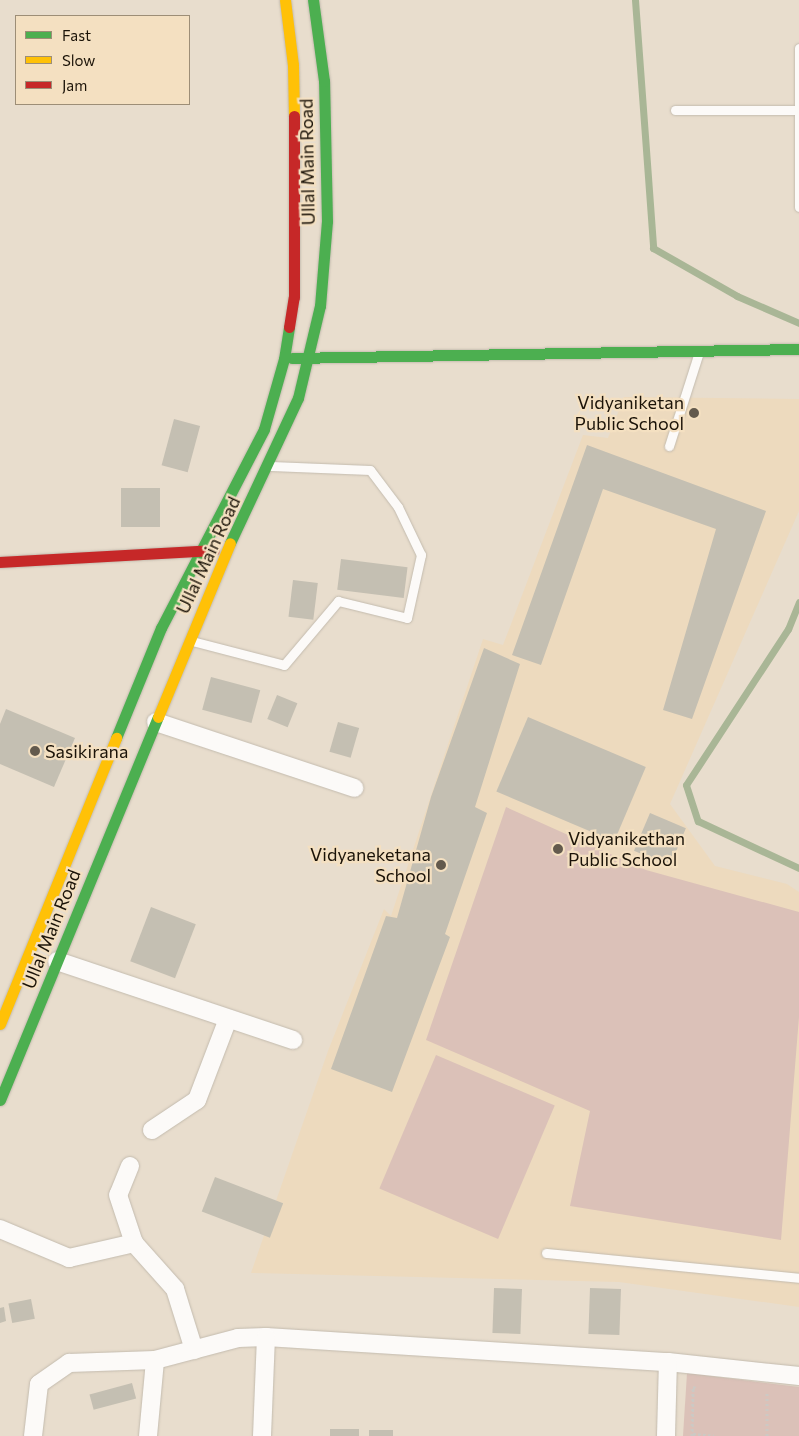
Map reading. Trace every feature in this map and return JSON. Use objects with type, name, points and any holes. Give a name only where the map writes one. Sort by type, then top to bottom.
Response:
[{"type":"main road","name":"Ullal Main Road","points":[[0,1024],[161,628],[200,549],[264,429],[284,359],[294,297],[296,175],[293,65],[285,0]]},
{"type":"main road","name":"Ullal Main Road","points":[[0,1100],[227,550],[268,466],[298,398],[320,306],[327,221],[324,81],[313,0]]},
{"type":"main road","points":[[284,359],[799,349]]},
{"type":"main road","points":[[0,562],[200,549],[227,550]]},
{"type":"street","points":[[156,722],[354,788]]},
{"type":"street","points":[[57,961],[293,1040]]},
{"type":"street","points":[[152,1130],[197,1100],[228,1018]]},
{"type":"street","points":[[130,1166],[118,1195],[134,1243],[175,1290],[194,1350]]},
{"type":"street","points":[[0,1229],[69,1258],[134,1243]]},
{"type":"street","points":[[262,1436],[266,1337]]},
{"type":"street","points":[[33,1436],[39,1384],[68,1363],[155,1360],[238,1338],[266,1337],[668,1362],[799,1376]]},
{"type":"street","points":[[148,1436],[155,1360]]},
{"type":"street","points":[[666,1436],[668,1362]]},
{"type":"lane","points":[[799,48],[799,207]]},
{"type":"lane","points":[[675,110],[798,110]]},
{"type":"lane","points":[[669,446],[700,350]]},
{"type":"lane","points":[[189,640],[284,665],[338,601],[407,618],[420,555],[398,507],[370,470],[268,466]]},
{"type":"lane","points":[[546,1253],[799,1278]]},
{"type":"path","points":[[702,1388],[693,1387],[692,1435],[714,1436]]},
{"type":"path","points":[[757,1392],[774,1393]]},
{"type":"path","points":[[766,1393],[767,1436]]},
{"type":"shaded area","name":"Vidyanikethan Public School","points":[[624,397],[799,399],[799,511],[670,804],[715,866],[787,884],[799,892],[799,1307],[619,1282],[251,1273],[328,1051],[384,909],[391,916],[483,639],[503,645],[583,435],[608,438]]},
{"type":"shaded area","points":[[506,807],[646,870],[799,912],[799,1017],[781,1240],[570,1206],[590,1111],[426,1040]]},
{"type":"shaded area","points":[[436,1055],[555,1105],[498,1239],[379,1188]]},
{"type":"shaded area","points":[[687,1373],[799,1387],[799,1436],[683,1436]]},
{"type":"building","points":[[174,419],[200,426],[188,472],[162,465]]},
{"type":"building","points":[[587,445],[766,511],[692,719],[663,710],[716,529],[603,489],[541,665],[512,655]]},
{"type":"building","points":[[121,488],[160,488],[160,527],[121,527]]},
{"type":"building","points":[[341,559],[408,567],[404,598],[337,590]]},
{"type":"building","points":[[293,580],[318,583],[313,620],[288,617]]},
{"type":"building","name":"Vidyaneketana School","points":[[484,648],[520,664],[475,807],[487,813],[445,934],[450,937],[392,1092],[331,1069],[386,916],[397,918],[431,797]]},
{"type":"building","points":[[211,677],[260,690],[251,723],[202,710]]},
{"type":"building","points":[[277,695],[297,703],[288,727],[267,719]]},
{"type":"building","name":"Sasikirana","points":[[6,709],[75,738],[54,787],[0,764],[0,724]]},
{"type":"building","points":[[528,717],[646,767],[614,842],[496,792]]},
{"type":"building","points":[[338,722],[359,728],[351,758],[329,752]]},
{"type":"building","points":[[650,813],[686,828],[670,866],[634,851]]},
{"type":"building","points":[[151,907],[196,924],[175,978],[130,961]]},
{"type":"building","points":[[215,1177],[283,1203],[270,1238],[202,1212]]},
{"type":"building","points":[[494,1288],[522,1289],[520,1334],[492,1333]]},
{"type":"building","points":[[590,1288],[621,1289],[619,1335],[588,1334]]},
{"type":"building","points":[[31,1299],[35,1319],[12,1323],[8,1303]]},
{"type":"building","points":[[4,1307],[6,1321],[0,1323],[0,1308]]},
{"type":"building","points":[[132,1383],[136,1398],[94,1410],[89,1394]]},
{"type":"building","points":[[330,1429],[359,1429],[359,1436],[330,1436]]},
{"type":"building","points":[[369,1430],[393,1430],[393,1436],[369,1436]]},
{"type":"waterway","points":[[635,0],[653,248],[737,296],[799,323]]},
{"type":"waterway","points":[[799,602],[788,629],[686,785],[698,821],[799,868]]},
{"type":"traffic: fast","points":[[230,543],[298,398],[320,306],[327,221],[324,81],[313,0]]},
{"type":"traffic: fast","points":[[116,738],[161,628],[264,429],[284,359],[289,327]]},
{"type":"traffic: fast","points":[[292,358],[799,349]]},
{"type":"traffic: fast","points":[[0,1100],[158,717]]},
{"type":"traffic: slow","points":[[285,0],[293,65],[294,116]]},
{"type":"traffic: slow","points":[[158,717],[230,543]]},
{"type":"traffic: slow","points":[[0,1024],[116,738]]},
{"type":"traffic: jam","points":[[289,327],[294,297],[294,116]]},
{"type":"traffic: jam","points":[[0,562],[214,550]]},
{"type":"place","name":"Vidyaniketan Public School","points":[[694,413]]},
{"type":"place","name":"Sasikirana","points":[[35,751]]},
{"type":"place","name":"Vidyanikethan Public School","points":[[558,849]]},
{"type":"place","name":"Vidyaneketana School","points":[[441,865]]}]
